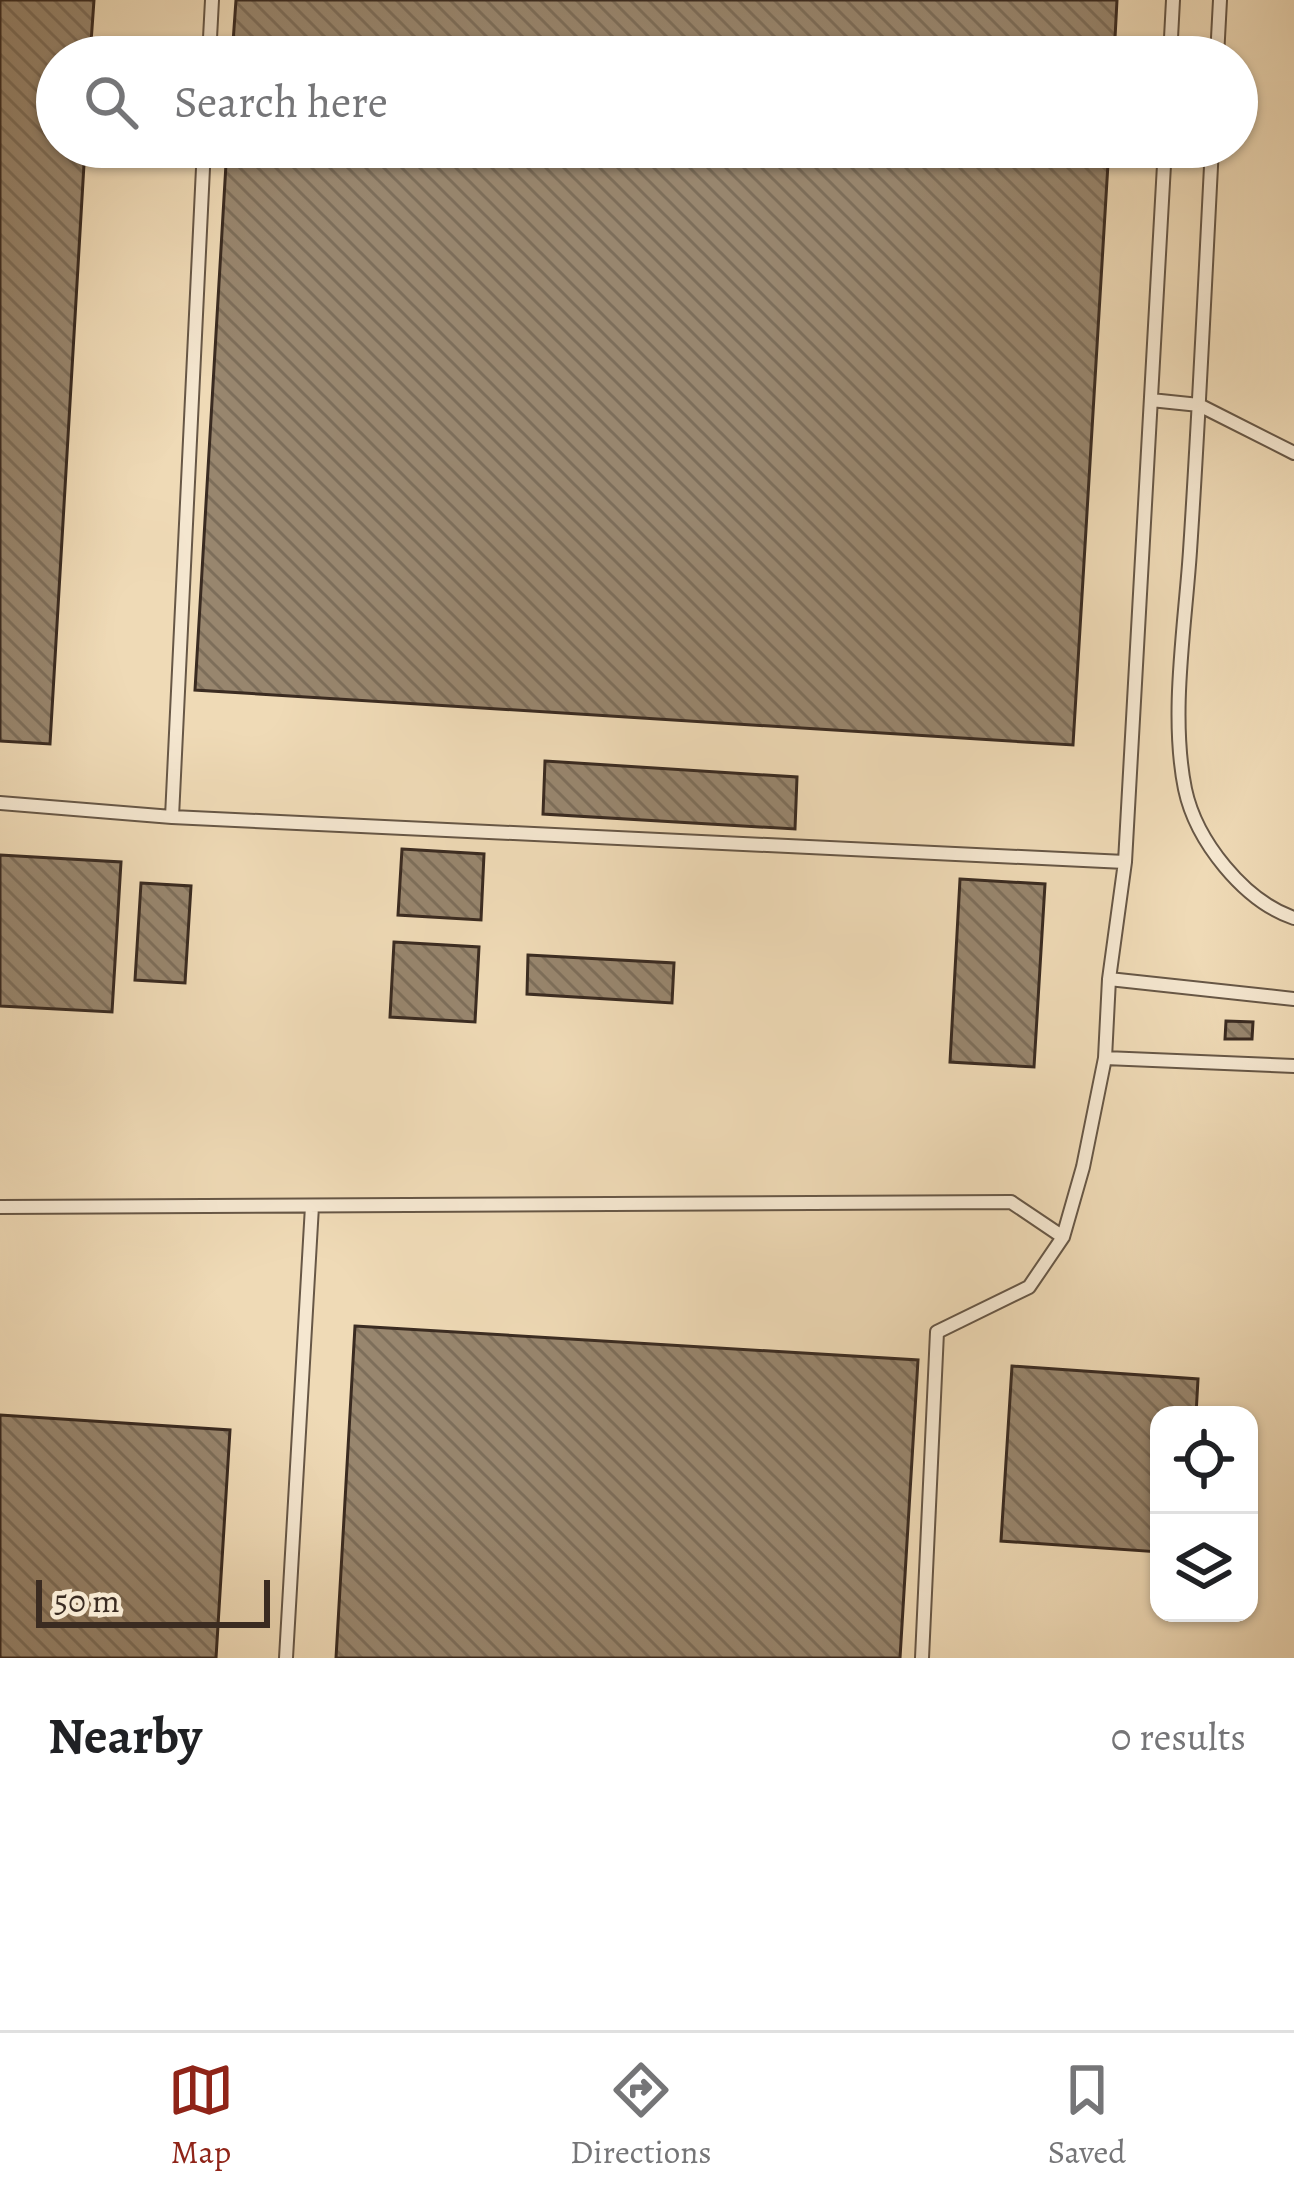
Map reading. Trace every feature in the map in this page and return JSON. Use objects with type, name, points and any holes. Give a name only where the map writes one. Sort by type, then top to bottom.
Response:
[{"type":"lane","points":[[210,36],[212,0]]},
{"type":"lane","points":[[1171,36],[1174,0]]},
{"type":"lane","points":[[1218,36],[1220,0]]},
{"type":"lane","points":[[172,817],[203,168]]},
{"type":"lane","points":[[922,1658],[937,1332],[1029,1287],[1063,1238],[1105,1058],[1109,979],[1125,862],[1165,168]]},
{"type":"lane","points":[[1211,168],[1179,722],[1185,791],[1204,841],[1237,881],[1294,917]]},
{"type":"lane","points":[[1151,400],[1199,405],[1294,453]]},
{"type":"lane","points":[[0,803],[172,817],[1125,862]]},
{"type":"lane","points":[[1109,979],[1294,999]]},
{"type":"lane","points":[[1105,1058],[1294,1066]]},
{"type":"lane","points":[[0,1207],[1011,1202],[1063,1238]]},
{"type":"lane","points":[[286,1658],[312,1207]]},
{"type":"building","points":[[0,0],[94,0],[91,36],[36,36],[36,168],[84,168],[50,744],[0,741]]},
{"type":"building","points":[[236,0],[1117,0],[1115,36],[233,36]]},
{"type":"building","points":[[226,168],[1108,168],[1073,745],[195,690]]},
{"type":"building","points":[[545,761],[797,777],[795,829],[543,814]]},
{"type":"building","points":[[402,849],[484,854],[481,920],[398,915]]},
{"type":"building","points":[[0,855],[121,862],[112,1012],[0,1006]]},
{"type":"building","points":[[960,879],[1045,884],[1034,1067],[950,1062]]},
{"type":"building","points":[[141,883],[191,886],[185,983],[135,980]]},
{"type":"building","points":[[394,942],[479,947],[475,1022],[390,1017]]},
{"type":"building","points":[[528,955],[674,963],[672,1003],[527,994]]},
{"type":"building","points":[[1226,1021],[1253,1022],[1252,1039],[1225,1039]]},
{"type":"building","points":[[355,1326],[918,1360],[900,1658],[336,1658]]},
{"type":"building","points":[[1012,1366],[1198,1379],[1196,1406],[1150,1406],[1150,1551],[1001,1541]]},
{"type":"building","points":[[0,1415],[230,1430],[216,1658],[0,1658]]}]
